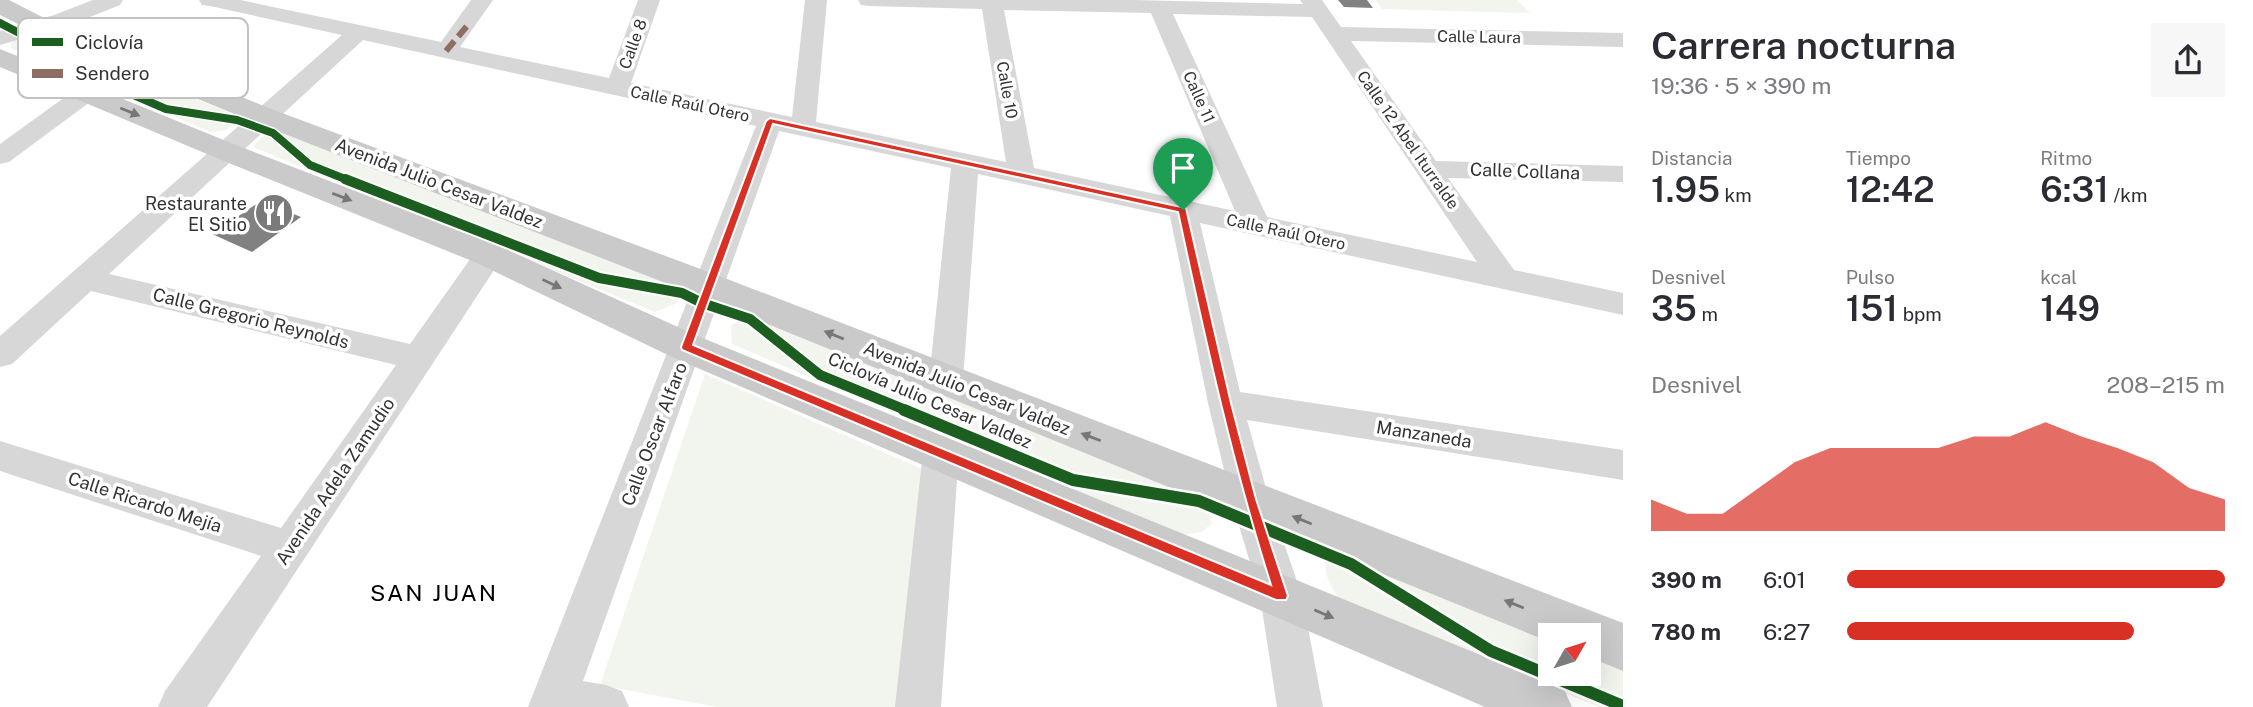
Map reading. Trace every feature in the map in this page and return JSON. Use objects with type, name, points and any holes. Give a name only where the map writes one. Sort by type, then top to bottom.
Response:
[{"type":"main road","name":"Avenida Julio Cesar Valdez","points":[[0,5],[25,18]]},
{"type":"main road","points":[[0,57],[18,65]]},
{"type":"main road","points":[[95,98],[489,255],[686,347],[1546,707]]},
{"type":"main road","name":"Avenida Julio Cesar Valdez","points":[[219,98],[709,286],[1623,647]]},
{"type":"street","points":[[63,18],[112,0]]},
{"type":"street","name":"Calle Raúl Otero","points":[[210,0],[301,9],[359,32],[1623,304]]},
{"type":"street","points":[[446,51],[467,26],[482,0]]},
{"type":"street","name":"Calle 8","points":[[617,88],[649,0]]},
{"type":"street","name":"Calle Oscar Alfaro","points":[[553,703],[709,286],[787,125],[817,0]]},
{"type":"street","points":[[869,0],[1159,7],[1315,6]]},
{"type":"street","name":"Calle 10","points":[[992,4],[1022,175]]},
{"type":"street","name":"Calle 12 Abel Iturralde","points":[[1315,6],[1504,279]]},
{"type":"street","name":"Calle 11","points":[[1159,7],[1256,226]]},
{"type":"street","points":[[0,355],[359,32]]},
{"type":"street","points":[[0,38],[18,33]]},
{"type":"street","name":"Calle Laura","points":[[1335,34],[1623,40]]},
{"type":"street","points":[[0,156],[80,98]]},
{"type":"street","points":[[946,380],[965,163]]},
{"type":"street","name":"Calle Collana","points":[[1428,169],[1623,174]]},
{"type":"street","points":[[1183,210],[1225,403],[1250,499],[1281,596],[1300,707]]},
{"type":"street","name":"Avenida Adela Zamudio","points":[[181,707],[416,358],[489,255]]},
{"type":"street","name":"Calle Gregorio Reynolds","points":[[85,279],[416,358]]},
{"type":"street","name":"Manzaneda","points":[[1225,403],[1623,465]]},
{"type":"street","points":[[918,707],[941,452]]},
{"type":"street","name":"Calle Ricardo Mejía","points":[[0,456],[290,548]]},
{"type":"street","points":[[553,703],[606,707]]},
{"type":"shaded area","points":[[1375,0],[1517,0],[1530,13],[1382,9]]},
{"type":"shaded area","points":[[18,39],[18,51],[11,48],[11,43]]},
{"type":"shaded area","points":[[130,98],[193,98],[240,117],[226,130],[211,132]]},
{"type":"shaded area","points":[[280,132],[677,286],[682,293],[677,303],[655,312],[253,147],[264,136]]},
{"type":"shaded area","points":[[757,318],[1184,489],[1208,510],[1212,523],[1202,532],[1181,535],[732,344],[731,326],[740,320]]},
{"type":"shaded area","points":[[705,374],[922,469],[900,707],[717,707],[600,685]]},
{"type":"shaded area","points":[[1332,548],[1538,629],[1538,682],[1340,600],[1326,572],[1326,553]]},
{"type":"shaded area","points":[[1601,655],[1623,663],[1623,707],[1599,707],[1548,686],[1601,686]]},
{"type":"building","points":[[1338,0],[1367,0],[1373,8],[1344,7]]},
{"type":"building","points":[[261,201],[301,217],[252,252],[212,234]]},
{"type":"marked path","points":[[446,51],[467,26]]},
{"type":"cycle path","name":"Ciclovía Julio Cesar Valdez","points":[[0,23],[18,32]]},
{"type":"cycle path","name":"Ciclovía Julio Cesar Valdez","points":[[140,98],[166,109],[237,120],[273,133],[310,165],[599,278],[682,293],[702,303],[750,319],[820,375],[1073,480],[1199,501],[1351,564],[1491,651],[1623,706]]},
{"type":"place","name":"Restaurante El Sitio","points":[[274,213]]},
{"type":"district","name":"SAN JUAN","points":[[434,592]]},
{"type":"route","points":[[770,121],[1183,210],[1225,403],[1250,499],[1281,596],[686,347],[770,121]]}]
